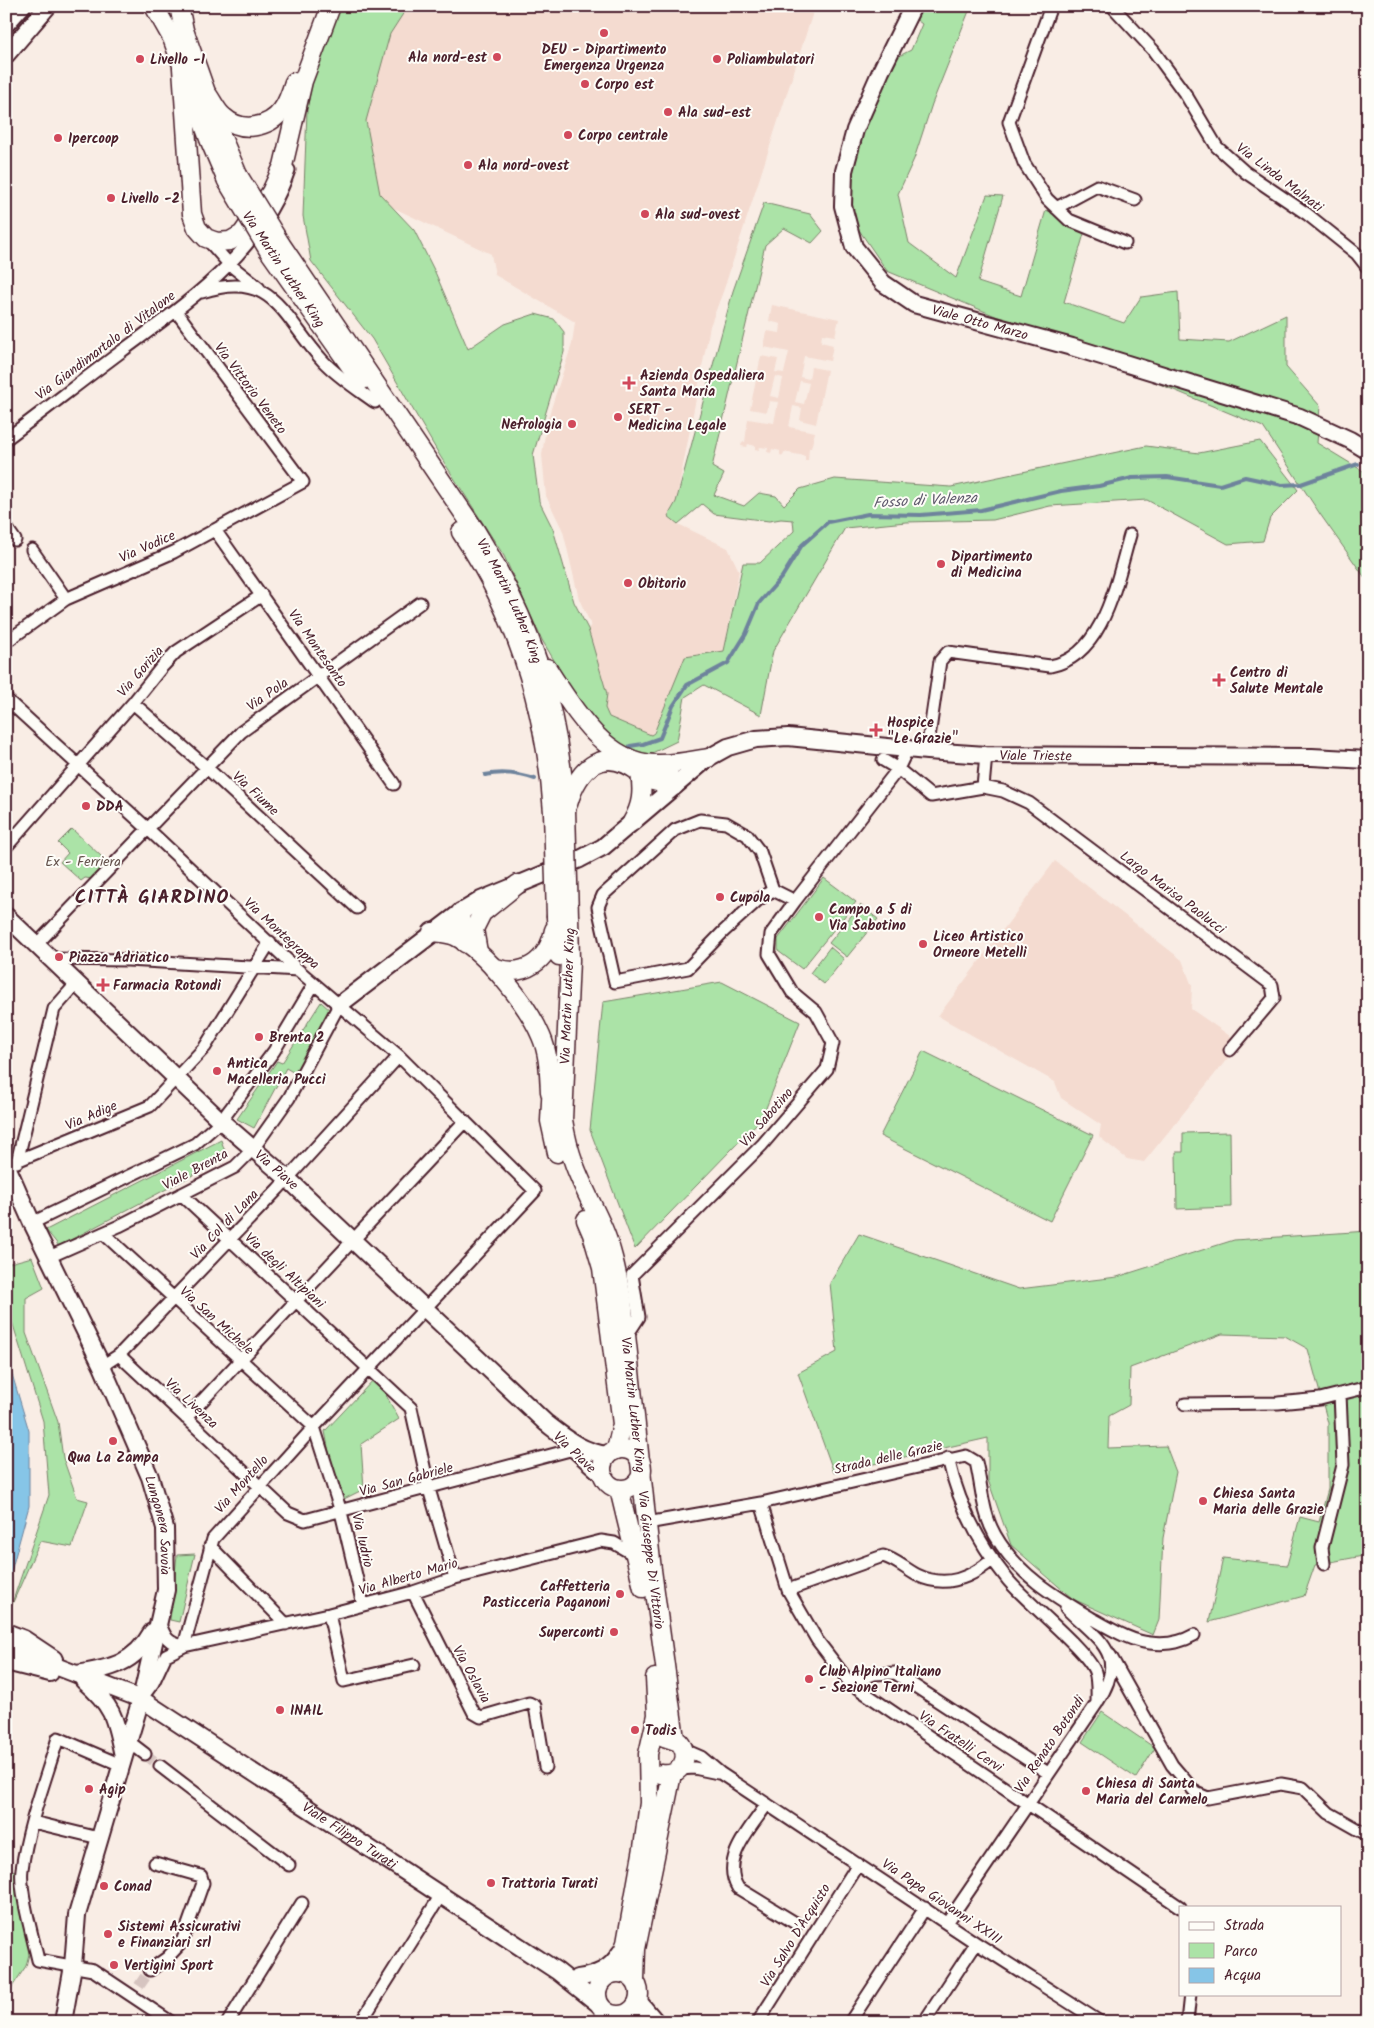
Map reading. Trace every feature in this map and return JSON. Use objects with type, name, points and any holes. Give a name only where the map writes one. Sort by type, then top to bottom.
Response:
[{"type":"main road","name":"Via Martin Luther King","points":[[154,6],[172,38],[182,68],[233,178],[274,247],[465,537],[506,610],[522,651],[535,694],[560,811]]},
{"type":"main road","name":"Via Martin Luther King","points":[[179,6],[184,30],[208,95],[233,178]]},
{"type":"main road","points":[[182,68],[192,214],[197,228],[206,238],[217,242],[230,241],[242,234],[271,192],[279,174],[296,116],[303,81],[330,6]]},
{"type":"main road","points":[[208,95],[223,117],[235,124],[248,127],[260,126],[272,120],[287,103],[310,38],[330,6]]},
{"type":"main road","name":"Via Martin Luther King","points":[[274,247],[475,530],[504,579],[534,647],[557,729],[560,811],[563,917],[559,999],[550,1092],[550,1121],[555,1148],[565,1177],[592,1234],[602,1268],[622,1424],[612,1453],[628,1450],[633,1453],[642,1468]]},
{"type":"main road","points":[[534,647],[569,702],[593,734],[614,749],[647,769],[708,758]]},
{"type":"main road","points":[[560,811],[582,773],[595,763],[610,759],[627,762],[647,769],[665,770],[672,778],[674,786]]},
{"type":"main road","points":[[632,822],[642,801],[647,769]]},
{"type":"main road","points":[[472,941],[482,913],[518,884]]},
{"type":"main road","points":[[461,912],[459,927],[493,967],[533,1021],[541,1036],[546,1050],[550,1092]]},
{"type":"main road","name":"Via Martin Luther King","points":[[563,917],[570,960],[563,1120],[567,1145],[576,1173],[604,1230],[615,1265],[642,1468]]},
{"type":"main road","points":[[493,967],[515,972],[533,967],[546,953],[563,917]]},
{"type":"main road","points":[[432,932],[446,933],[472,941]]},
{"type":"main road","name":"Via Piave","points":[[612,1453],[602,1466],[612,1484]]},
{"type":"main road","name":"Via Giuseppe Di Vittorio","points":[[604,2013],[597,1994],[600,1982],[610,1975],[626,1943],[648,1812],[650,1764],[648,1754],[652,1745],[657,1715],[656,1688],[641,1572],[612,1484],[630,1487],[639,1479],[642,1468]]},
{"type":"main road","name":"Via Giuseppe Di Vittorio","points":[[638,2001],[639,1988],[635,1980],[636,1949],[676,1772],[685,1760],[680,1745],[647,1522],[642,1468]]},
{"type":"main road","points":[[652,1745],[665,1737],[680,1745]]},
{"type":"main road","points":[[650,1764],[662,1774],[676,1772]]},
{"type":"main road","points":[[610,1975],[626,1974],[635,1980]]},
{"type":"main road","points":[[604,2013],[627,2019],[638,2001]]},
{"type":"street","points":[[6,24],[22,6]]},
{"type":"street","points":[[6,55],[48,6]]},
{"type":"street","name":"Viale Otto Marzo","points":[[913,6],[855,130],[844,171],[843,206],[854,247],[883,283],[914,304],[1072,347],[1300,417],[1350,440],[1368,451]]},
{"type":"street","points":[[1051,6],[1009,122],[1024,163],[1056,208],[1068,220],[1125,243]]},
{"type":"street","name":"Via Linda Malnati","points":[[1112,6],[1153,50],[1186,95],[1217,147],[1245,172],[1307,214],[1358,254],[1368,268]]},
{"type":"street","name":"Via Giandimartalo di Vitalone","points":[[6,438],[198,294],[248,245],[280,197],[290,168],[296,116]]},
{"type":"street","points":[[1056,208],[1098,186],[1136,200]]},
{"type":"street","name":"Via Giandimartalo di Vitalone","points":[[206,238],[230,264],[280,306],[322,360],[337,374],[375,402]]},
{"type":"street","name":"Via Giandimartalo di Vitalone","points":[[198,294],[223,285],[245,286],[266,294]]},
{"type":"street","name":"Via Vittorio Veneto","points":[[176,310],[303,482]]},
{"type":"street","name":"Via Vodice","points":[[6,642],[66,599],[174,552],[303,482]]},
{"type":"street","points":[[6,527],[15,540]]},
{"type":"street","name":"Via Montesanto","points":[[215,530],[262,594],[394,784]]},
{"type":"street","points":[[927,752],[940,661],[948,652],[1050,666],[1063,664],[1094,636],[1105,618],[1130,535]]},
{"type":"street","points":[[32,550],[66,599]]},
{"type":"street","name":"Via Gorizia","points":[[6,846],[176,652],[262,594]]},
{"type":"street","name":"Via Pola","points":[[36,945],[241,732],[420,603]]},
{"type":"street","name":"Via Montegrappa","points":[[6,699],[148,828],[298,970],[400,1056],[535,1191]]},
{"type":"street","name":"Via Fiume","points":[[133,703],[207,768],[356,908]]},
{"type":"street","name":"Viale Trieste","points":[[339,1005],[432,932],[461,912],[481,900],[580,859],[603,847],[708,758],[728,747],[756,739],[788,737],[927,752],[1312,757],[1368,760]]},
{"type":"street","name":"Largo Marisa Paolucci","points":[[869,746],[883,760],[898,769],[931,796],[983,787],[1003,791],[1029,804],[1272,985],[1274,998],[1230,1050]]},
{"type":"street","points":[[773,890],[758,900],[723,932],[688,968],[615,982],[598,908],[603,895],[675,830],[700,820],[726,824],[747,835],[760,852],[773,890],[795,901],[898,769],[907,750]]},
{"type":"street","points":[[983,787],[986,754]]},
{"type":"street","points":[[883,760],[886,784]]},
{"type":"street","name":"Via Sabotino","points":[[626,1337],[639,1317],[632,1275],[762,1145],[827,1069],[833,1043],[816,1012],[792,992],[769,954],[771,934],[795,901]]},
{"type":"street","name":"Via Piave","points":[[6,916],[221,1120],[288,1178],[352,1238],[546,1423],[570,1450],[612,1484]]},
{"type":"street","name":"Via Adige","points":[[10,1164],[150,1106],[178,1079],[205,1047],[256,968],[270,942]]},
{"type":"street","points":[[50,959],[102,959],[298,970]]},
{"type":"street","points":[[10,1164],[54,1009],[77,983]]},
{"type":"street","name":"Viale Brenta","points":[[32,1223],[195,1144],[221,1120],[274,1051],[314,984]]},
{"type":"street","name":"Viale Brenta","points":[[49,1258],[235,1167],[254,1149],[289,1098],[339,1005]]},
{"type":"street","name":"Via Col di Lana","points":[[119,1355],[230,1240],[400,1056]]},
{"type":"street","points":[[186,1418],[352,1238],[465,1121]]},
{"type":"street","name":"Lungonera Savoia","points":[[10,1164],[32,1223],[102,1366],[150,1477],[165,1528],[166,1590],[141,1700],[77,1915],[72,1966],[63,2022]]},
{"type":"street","name":"Via Montello","points":[[184,1646],[210,1546],[260,1486],[314,1426],[535,1191]]},
{"type":"street","name":"Via degli Altipiani","points":[[181,1194],[411,1408],[429,1488],[454,1578]]},
{"type":"street","name":"Via San Michele","points":[[103,1233],[172,1299],[314,1426]]},
{"type":"street","points":[[102,1366],[119,1355]]},
{"type":"street","name":"Via Livenza","points":[[119,1355],[260,1486]]},
{"type":"street","points":[[1185,1404],[1278,1403],[1320,1399],[1368,1387]]},
{"type":"street","points":[[1324,1564],[1322,1548],[1343,1465],[1340,1394]]},
{"type":"street","name":"Via Piave","points":[[546,1423],[578,1447],[591,1453],[612,1453]]},
{"type":"street","name":"Via Iudrio","points":[[314,1426],[341,1512],[363,1605]]},
{"type":"street","name":"Via San Gabriele","points":[[260,1486],[288,1513],[305,1520],[570,1450]]},
{"type":"street","name":"Strada delle Grazie","points":[[647,1522],[761,1503],[948,1458],[966,1456],[976,1462],[985,1513],[1004,1550],[1099,1640],[1110,1655],[1172,1764],[1196,1794],[1208,1798],[1281,1784],[1292,1785],[1303,1788],[1329,1813],[1368,1835]]},
{"type":"street","name":"Via Renato Botondi","points":[[947,1923],[1097,1703],[1098,1690],[1094,1670],[1079,1650],[1015,1588],[993,1559],[961,1506],[948,1458]]},
{"type":"street","name":"Via Fratelli Cervi","points":[[761,1503],[788,1590],[817,1640],[850,1683],[1179,1906]]},
{"type":"street","name":"Via Alberto Mario","points":[[141,1700],[153,1683],[166,1655],[184,1646],[329,1614],[413,1592],[454,1578],[601,1541],[614,1543],[636,1556]]},
{"type":"street","points":[[210,1546],[286,1624]]},
{"type":"street","points":[[788,1590],[883,1556],[894,1559],[916,1575],[941,1581],[957,1580],[976,1574],[993,1559]]},
{"type":"street","name":"Via Oslavia","points":[[413,1592],[474,1713],[481,1716],[529,1704],[535,1706],[545,1767]]},
{"type":"street","name":"Strada delle Grazie","points":[[1054,1596],[1111,1630],[1132,1639],[1149,1643],[1167,1644],[1182,1642],[1194,1635]]},
{"type":"street","points":[[329,1614],[344,1681],[414,1665]]},
{"type":"street","points":[[159,1621],[166,1639],[172,1643],[184,1646]]},
{"type":"street","points":[[6,1632],[14,1653],[51,1673],[76,1674],[113,1667],[128,1660],[143,1647],[159,1621]]},
{"type":"street","points":[[14,1653],[76,1674],[103,1698],[116,1719],[124,1754]]},
{"type":"street","points":[[1097,1703],[1108,1686],[1112,1667],[1110,1655]]},
{"type":"street","name":"Viale Filippo Turati","points":[[76,1674],[141,1700],[557,1971],[604,2013]]},
{"type":"street","name":"Via Fratelli Cervi","points":[[850,1683],[874,1674],[895,1674],[1048,1773]]},
{"type":"street","points":[[145,1754],[124,1754],[58,1738],[33,1822],[22,1870],[28,1918],[38,1960],[93,1970],[171,2022]]},
{"type":"street","name":"Via Papa Giovanni XXIII","points":[[680,1745],[976,1943],[1100,2022]]},
{"type":"street","points":[[160,1766],[289,1865]]},
{"type":"street","name":"Via Papa Giovanni XXIII","points":[[676,1772],[694,1768],[720,1773]]},
{"type":"street","points":[[767,1804],[737,1850],[732,1870],[734,1881],[738,1888],[797,1924]]},
{"type":"street","points":[[33,1822],[99,1838]]},
{"type":"street","points":[[150,1970],[167,1958],[182,1942],[203,1883],[201,1876],[156,1863]]},
{"type":"street","name":"Via Salvo D'Acquisto","points":[[758,2022],[858,1864]]},
{"type":"street","points":[[361,2022],[441,1895]]},
{"type":"street","points":[[230,2021],[302,1903]]},
{"type":"street","points":[[850,2022],[925,1908]]},
{"type":"street","points":[[578,1978],[604,1971],[615,1962],[626,1943]]},
{"type":"street","points":[[924,2022],[976,1943]]},
{"type":"street","name":"Viale Filippo Turati","points":[[557,1971],[578,1978],[610,1975]]},
{"type":"street","points":[[132,1996],[139,1986]]},
{"type":"street","points":[[1182,2022],[1187,2017],[1190,1996]]},
{"type":"street","points":[[638,2001],[656,2022]]},
{"type":"shaded area","name":"Azienda Ospedaliera Santa Maria","points":[[396,6],[815,6],[724,289],[710,326],[676,502],[668,516],[678,524],[728,548],[739,571],[724,651],[703,653],[651,735],[609,717],[605,708],[607,694],[588,629],[591,625],[579,599],[563,531],[546,496],[542,455],[547,421],[572,344],[575,322],[495,275],[491,254],[377,200],[362,123]]},
{"type":"shaded area","points":[[772,305],[839,319],[835,336],[822,334],[821,342],[833,345],[830,361],[804,356],[800,377],[809,379],[811,367],[827,370],[816,424],[800,420],[802,408],[793,406],[789,427],[815,432],[811,448],[809,448],[808,461],[805,461],[805,456],[784,452],[783,456],[780,455],[780,451],[772,449],[771,453],[767,452],[768,448],[760,447],[759,450],[755,449],[755,446],[748,444],[747,447],[741,446],[742,442],[745,442],[748,419],[774,423],[778,402],[769,401],[767,412],[750,409],[761,356],[778,359],[775,372],[784,373],[789,352],[764,347],[767,331],[780,333],[781,324],[769,321]],"holes":[[[775,376],[783,378],[779,398],[770,396]],[[800,381],[809,383],[804,404],[795,402]]]},
{"type":"shaded area","points":[[1055,861],[1182,960],[1192,986],[1191,1009],[1240,1043],[1144,1162],[1127,1159],[1099,1137],[1101,1125],[1061,1098],[1055,1082],[938,1016]]},
{"type":"green space","points":[[340,6],[408,6],[390,34],[366,121],[380,194],[414,230],[435,272],[468,349],[505,324],[535,314],[554,319],[564,332],[564,352],[533,455],[539,501],[553,529],[574,602],[588,629],[607,694],[605,708],[609,717],[651,735],[654,733],[685,657],[724,651],[743,563],[760,563],[794,531],[793,520],[769,521],[714,514],[702,504],[678,524],[668,516],[676,502],[733,291],[764,203],[810,214],[823,231],[812,243],[784,228],[765,245],[712,467],[724,474],[714,495],[744,506],[759,493],[776,496],[784,505],[800,489],[835,479],[951,487],[1146,446],[1199,453],[1260,441],[1298,490],[1270,518],[1263,541],[1228,544],[1147,500],[1050,506],[993,520],[906,522],[845,528],[773,651],[761,715],[704,685],[685,697],[677,741],[648,755],[615,743],[587,716],[542,640],[504,556],[440,456],[372,339],[311,261],[303,216],[307,110],[321,31]]},
{"type":"green space","points":[[919,6],[971,6],[932,104],[914,159],[898,194],[909,243],[956,278],[987,195],[1003,196],[978,282],[1021,296],[1046,210],[1086,227],[1064,302],[1124,323],[1141,297],[1178,292],[1180,339],[1229,342],[1286,315],[1286,367],[1320,406],[1317,443],[1368,474],[1368,582],[1320,514],[1263,427],[887,271],[857,227],[846,179],[863,128],[897,57],[911,50],[922,24],[914,18]]},
{"type":"green space","name":"Ex - Ferriera","points":[[72,829],[101,856],[105,865],[93,879],[85,878],[81,881],[60,862],[68,853],[58,843]]},
{"type":"green space","name":"Campo a 5 di Via Sabotino","points":[[824,878],[856,902],[802,969],[778,951],[778,939]]},
{"type":"green space","points":[[860,905],[878,919],[847,957],[829,943]]},
{"type":"green space","points":[[830,947],[844,959],[824,984],[810,973]]},
{"type":"green space","points":[[722,982],[800,1022],[762,1118],[635,1249],[590,1130],[603,1002]]},
{"type":"green space","points":[[321,1002],[331,1011],[296,1074],[286,1068],[254,1128],[237,1119],[277,1061],[282,1063]]},
{"type":"green space","points":[[923,1051],[1093,1135],[1050,1221],[880,1136]]},
{"type":"green space","points":[[1230,1132],[1231,1207],[1177,1209],[1176,1152],[1183,1152],[1183,1133]]},
{"type":"green space","points":[[221,1140],[227,1157],[59,1246],[46,1230]]},
{"type":"green space","points":[[1368,1231],[1368,1555],[1315,1565],[1304,1596],[1209,1622],[1223,1558],[1287,1565],[1300,1517],[1319,1522],[1328,1489],[1328,1423],[1308,1349],[1285,1336],[1222,1334],[1130,1368],[1129,1405],[1109,1416],[1108,1448],[1166,1446],[1176,1472],[1163,1538],[1159,1620],[1153,1635],[1073,1599],[1011,1545],[988,1480],[988,1438],[834,1473],[798,1373],[837,1352],[830,1283],[859,1234],[1019,1289],[1117,1277],[1234,1240]]},
{"type":"green space","points":[[32,1257],[44,1288],[26,1298],[26,1333],[58,1422],[63,1458],[77,1498],[88,1501],[72,1547],[40,1541],[10,1609],[49,1495],[43,1421],[9,1312],[6,1264]]},
{"type":"green space","points":[[376,1377],[399,1419],[361,1444],[364,1489],[338,1502],[325,1431]]},
{"type":"green space","points":[[195,1554],[179,1622],[170,1620],[177,1555]]},
{"type":"green space","points":[[1102,1712],[1155,1748],[1136,1778],[1082,1742]]},
{"type":"green space","points":[[6,1870],[22,1871],[33,1938],[26,1966],[6,1996]]},
{"type":"water","points":[[6,1354],[29,1431],[29,1506],[6,1590],[6,1501],[9,1489],[6,1473]]},
{"type":"waterway","name":"Fosso di Valenza","points":[[630,746],[660,738],[673,706],[687,685],[728,663],[746,634],[759,603],[782,577],[802,545],[828,522],[868,514],[921,515],[981,510],[1061,491],[1099,486],[1132,478],[1167,477],[1220,485],[1245,477],[1282,485],[1301,484],[1358,464]]},
{"type":"waterway","name":"Fosso di Valenza","points":[[485,775],[511,774],[535,779]]},
{"type":"tunnel","points":[[145,1754],[160,1766]]},
{"type":"tunnel","points":[[139,1986],[150,1970]]},
{"type":"place","name":"DEU - Dipartimento Emergenza Urgenza","points":[[604,33]]},
{"type":"place","name":"Ala nord-est","points":[[497,57]]},
{"type":"place","name":"Livello -1","points":[[140,59]]},
{"type":"place","name":"Poliambulatori","points":[[717,59]]},
{"type":"place","name":"Corpo est","points":[[585,84]]},
{"type":"place","name":"Ala sud-est","points":[[668,112]]},
{"type":"place","name":"Corpo centrale","points":[[568,135]]},
{"type":"place","name":"Ipercoop","points":[[58,138]]},
{"type":"place","name":"Ala nord-ovest","points":[[468,165]]},
{"type":"place","name":"Livello -2","points":[[111,198]]},
{"type":"place","name":"Ala sud-ovest","points":[[645,214]]},
{"type":"place","name":"Azienda Ospedaliera Santa Maria","points":[[629,383]]},
{"type":"place","name":"SERT - Medicina Legale","points":[[618,417]]},
{"type":"place","name":"Nefrologia","points":[[572,424]]},
{"type":"place","name":"Dipartimento di Medicina","points":[[941,564]]},
{"type":"place","name":"Obitorio","points":[[628,583]]},
{"type":"place","name":"Centro di Salute Mentale","points":[[1219,680]]},
{"type":"place","name":"Hospice \"Le Grazie\"","points":[[876,730]]},
{"type":"place","name":"DDA","points":[[86,806]]},
{"type":"place","name":"Cupola","points":[[720,897]]},
{"type":"place","name":"Campo a 5 di Via Sabotino","points":[[819,917]]},
{"type":"place","name":"Liceo Artistico Orneore Metelli","points":[[923,944]]},
{"type":"place","name":"Piazza Adriatico","points":[[59,957]]},
{"type":"place","name":"Farmacia Rotondi","points":[[103,985]]},
{"type":"place","name":"Brenta 2","points":[[259,1037]]},
{"type":"place","name":"Antica Macelleria Pucci","points":[[217,1071]]},
{"type":"place","name":"Qua La Zampa","points":[[113,1441]]},
{"type":"place","name":"Chiesa Santa Maria delle Grazie","points":[[1203,1501]]},
{"type":"place","name":"Caffetteria Pasticceria Paganoni","points":[[620,1594]]},
{"type":"place","name":"Superconti","points":[[614,1632]]},
{"type":"place","name":"Club Alpino Italiano - Sezione Terni","points":[[809,1679]]},
{"type":"place","name":"INAIL","points":[[280,1710]]},
{"type":"place","name":"Todis","points":[[635,1730]]},
{"type":"place","name":"Agip","points":[[89,1789]]},
{"type":"place","name":"Chiesa di Santa Maria del Carmelo","points":[[1086,1791]]},
{"type":"place","name":"Trattoria Turati","points":[[491,1883]]},
{"type":"place","name":"Conad","points":[[104,1886]]},
{"type":"place","name":"Sistemi Assicurativi e Finanziari srl","points":[[108,1934]]},
{"type":"place","name":"Vertigini Sport","points":[[114,1965]]},
{"type":"district","name":"CITTÀ GIARDINO","points":[[152,896]]}]
